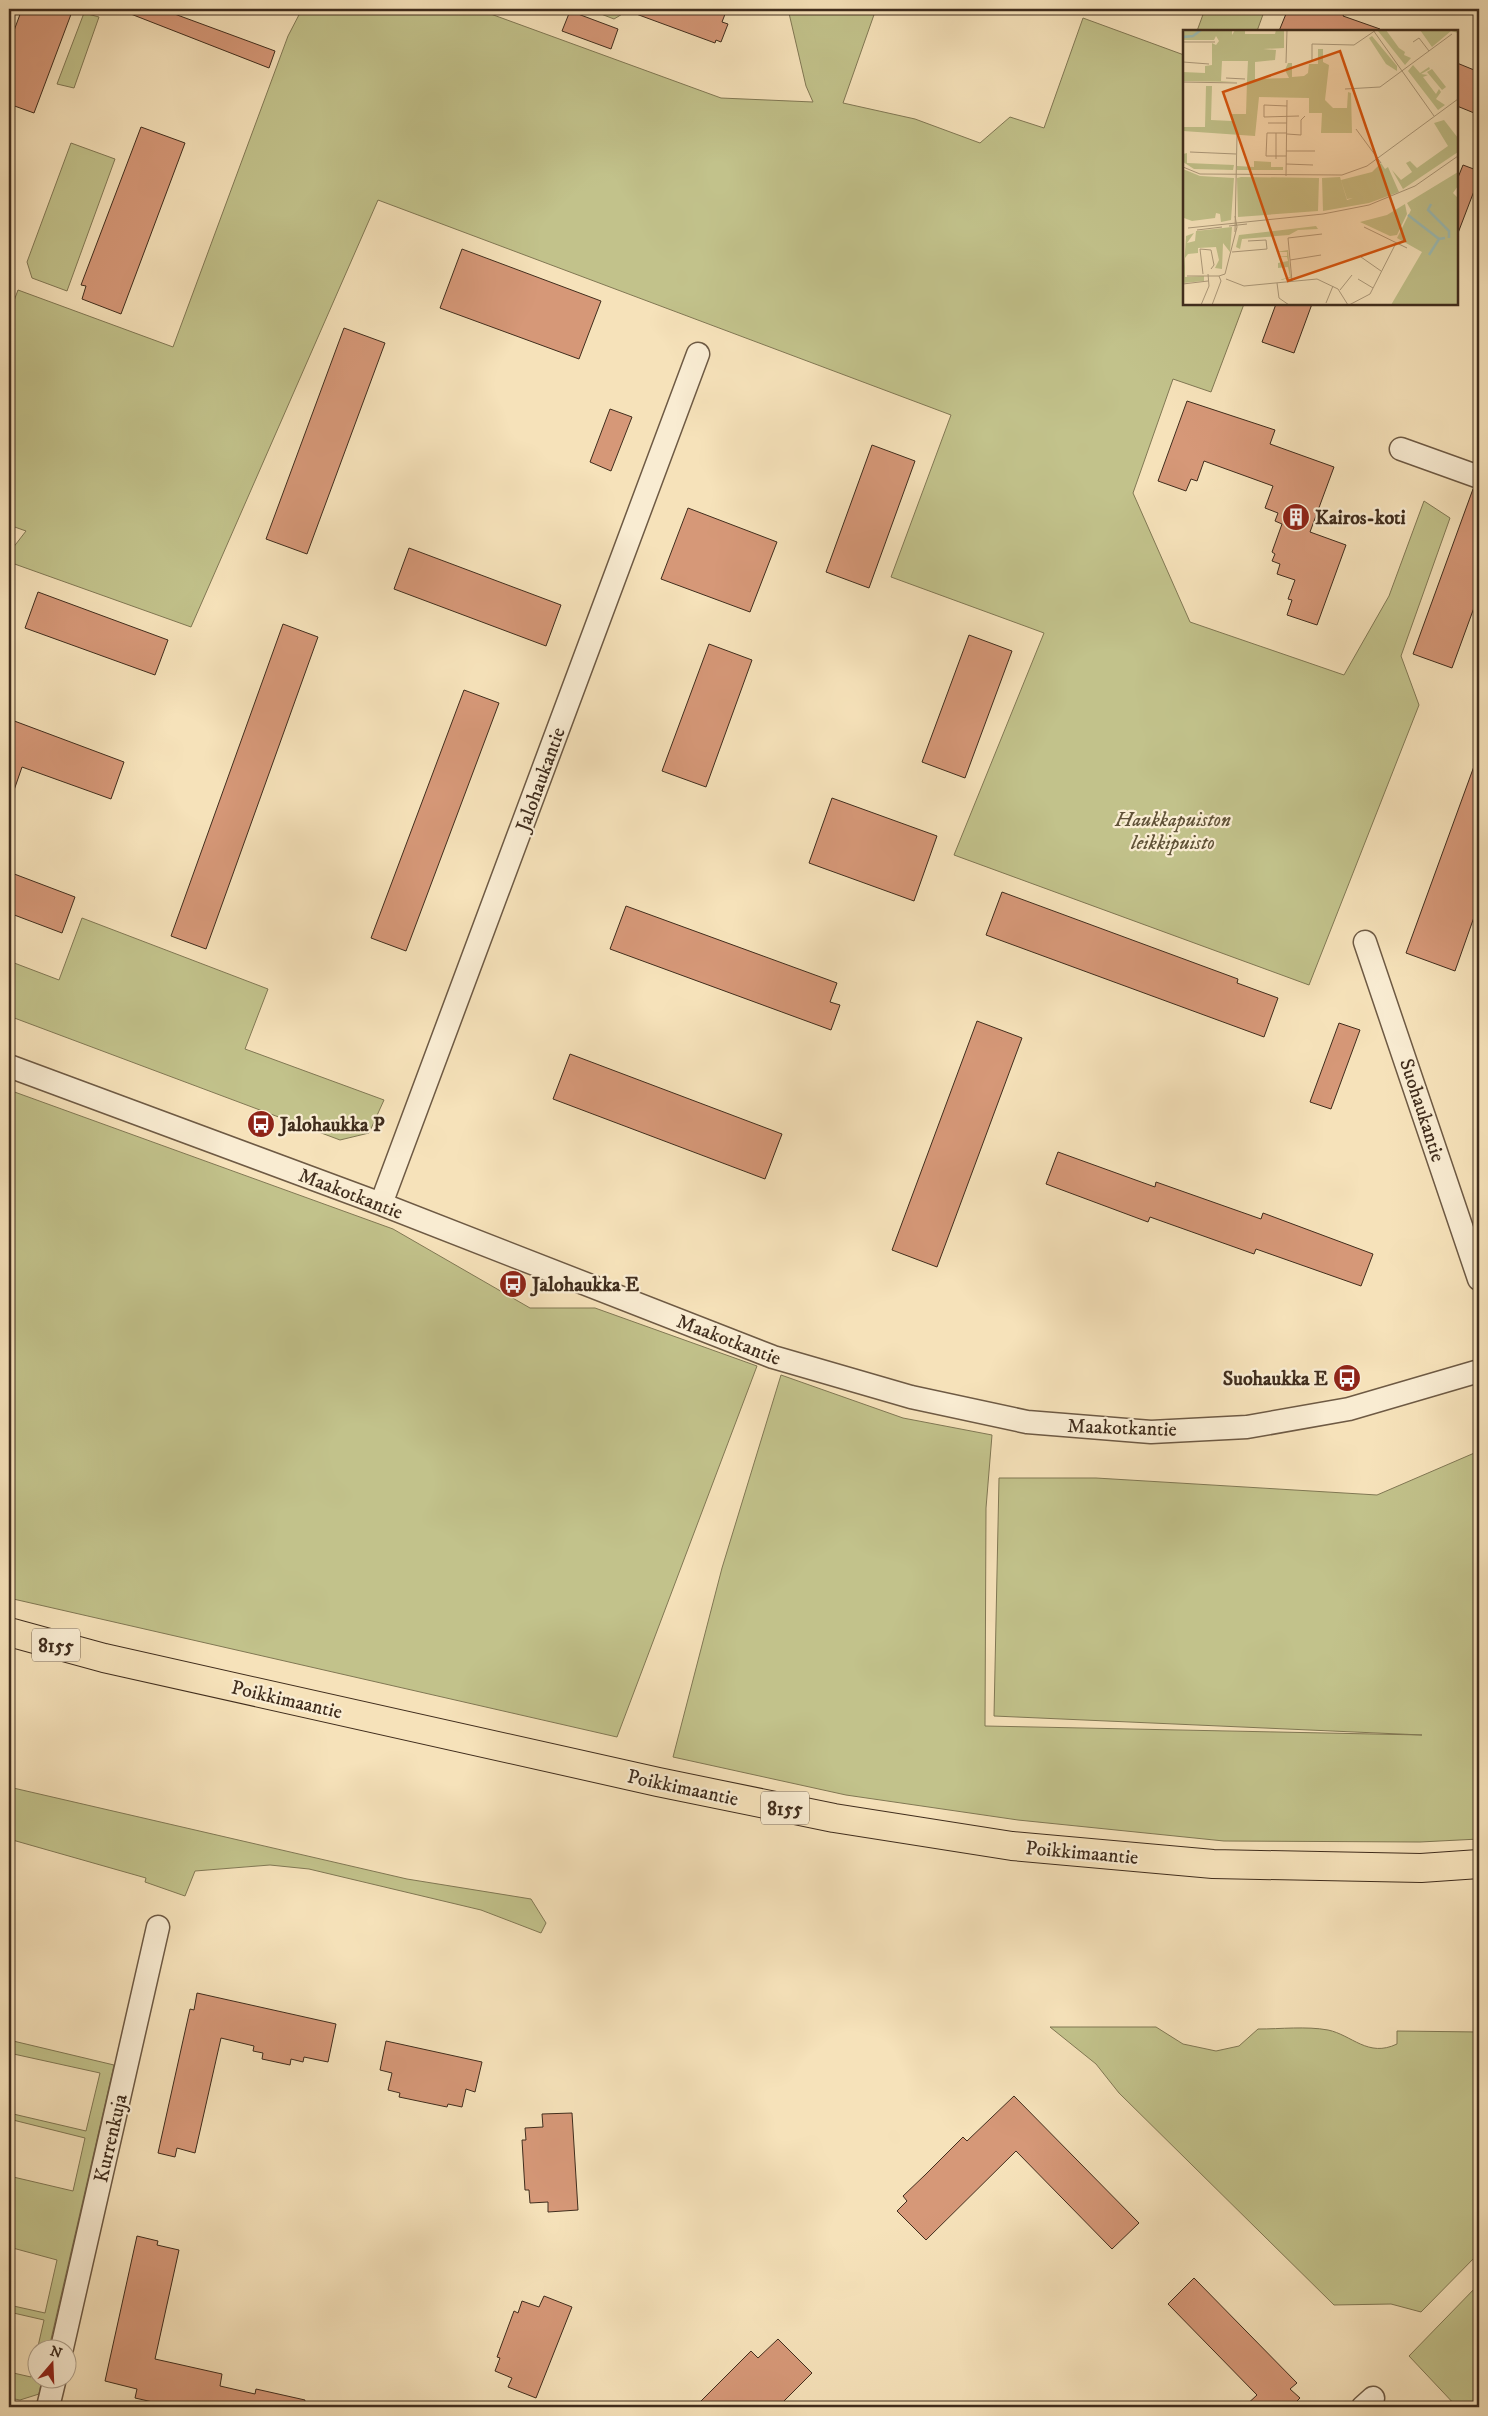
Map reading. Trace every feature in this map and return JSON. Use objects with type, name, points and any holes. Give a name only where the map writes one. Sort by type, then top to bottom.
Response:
[{"type":"main road","name":"Poikkimaantie","points":[[9,1632],[104,1658],[658,1782],[834,1818],[1012,1846],[1214,1864],[1421,1868],[1479,1864]]},
{"type":"main road","name":"Poikkimaantie","points":[[9,1646],[104,1658]]},
{"type":"street","name":"Jalohaukantie","points":[[381,1204],[698,354]]},
{"type":"street","points":[[1401,449],[1479,477]]},
{"type":"street","name":"Suohaukantie","points":[[1365,942],[1479,1279]]},
{"type":"street","name":"Maakotkantie","points":[[9,1066],[381,1204],[773,1357],[911,1397],[1027,1422],[1151,1432],[1247,1427],[1349,1409],[1479,1371]]},
{"type":"street","name":"Kurrenkuja","points":[[64,2338],[158,1927]]},
{"type":"street","points":[[48,2407],[53,2388]]},
{"type":"green space","name":"Haukkapuiston leikkipuisto","points":[[302,9],[477,9],[721,98],[813,102],[806,86],[788,9],[876,9],[843,103],[915,119],[980,143],[1010,117],[1044,128],[1083,18],[1183,55],[1183,305],[1244,305],[1211,392],[1173,379],[1133,493],[1190,622],[1344,675],[1389,596],[1424,501],[1450,518],[1401,656],[1419,705],[1309,985],[954,855],[1044,633],[891,577],[951,415],[378,200],[191,627],[9,562],[9,553],[26,531],[9,525],[9,314],[18,290],[173,347],[288,36]]},
{"type":"green space","points":[[588,9],[625,9],[624,13],[614,19]]},
{"type":"green space","points":[[1205,9],[1265,9],[1257,30],[1197,30]]},
{"type":"green space","points":[[84,13],[99,17],[74,88],[57,84]]},
{"type":"green space","points":[[71,143],[115,159],[67,291],[32,278],[27,262]]},
{"type":"green space","points":[[82,918],[268,989],[245,1049],[384,1100],[369,1133],[340,1140],[9,1016],[9,961],[59,980]]},
{"type":"green space","points":[[9,1090],[393,1229],[530,1308],[595,1308],[757,1366],[617,1737],[9,1598]]},
{"type":"green space","points":[[781,1375],[903,1418],[992,1435],[986,1508],[985,1726],[1422,1735],[994,1716],[999,1478],[1096,1478],[1377,1495],[1479,1451],[1479,1839],[1420,1842],[1224,1841],[1018,1820],[846,1795],[673,1757],[722,1568]]},
{"type":"green space","points":[[9,1787],[407,1879],[531,1899],[546,1923],[541,1933],[481,1910],[309,1869],[270,1865],[195,1871],[185,1896],[145,1882],[146,1878],[9,1839]]},
{"type":"green space","points":[[1050,2027],[1156,2027],[1183,2044],[1216,2051],[1239,2046],[1258,2029],[1302,2028],[1328,2030],[1369,2047],[1377,2048],[1387,2048],[1397,2044],[1397,2031],[1479,2032],[1479,2253],[1421,2312],[1391,2304],[1334,2305],[1119,2093],[1096,2064]]},
{"type":"green space","points":[[9,2040],[114,2065],[51,2338],[40,2338],[44,2320],[9,2312],[9,2305],[45,2313],[57,2260],[9,2247],[9,2176],[73,2191],[85,2138],[9,2119],[9,2113],[86,2131],[100,2073],[9,2053]]},
{"type":"green space","points":[[1479,2284],[1479,2407],[1457,2407],[1409,2356]]},
{"type":"green space","points":[[9,2372],[28,2376],[28,2388],[40,2388],[39,2394],[20,2400],[9,2398]]},
{"type":"building","points":[[22,9],[73,9],[34,113],[9,104],[9,44]]},
{"type":"building","points":[[118,9],[161,9],[275,51],[269,68]]},
{"type":"building","points":[[629,9],[727,9],[722,22],[728,24],[721,42],[716,40],[715,43],[628,11]]},
{"type":"building","points":[[1288,9],[1346,9],[1343,16],[1380,29],[1380,30],[1279,30]]},
{"type":"building","points":[[570,11],[618,29],[611,49],[562,31]]},
{"type":"building","points":[[1458,63],[1479,72],[1479,115],[1458,106]]},
{"type":"building","points":[[141,127],[185,143],[121,314],[82,299],[86,286],[81,285]]},
{"type":"building","points":[[1463,165],[1479,171],[1479,178],[1458,233],[1458,178]]},
{"type":"building","points":[[462,249],[601,301],[579,359],[440,308]]},
{"type":"building","points":[[1276,305],[1312,305],[1294,353],[1262,342]]},
{"type":"building","points":[[344,328],[385,343],[307,554],[266,539]]},
{"type":"building","name":"Kairos-koti","points":[[1187,401],[1275,430],[1270,444],[1334,467],[1310,532],[1346,545],[1317,625],[1287,615],[1292,600],[1288,599],[1295,580],[1277,574],[1280,564],[1272,561],[1275,554],[1272,552],[1282,524],[1275,521],[1278,513],[1265,508],[1273,486],[1204,461],[1197,481],[1191,479],[1186,491],[1158,481]]},
{"type":"building","points":[[610,409],[632,417],[611,471],[590,462]]},
{"type":"building","points":[[872,445],[915,461],[869,588],[826,572]]},
{"type":"building","points":[[1473,489],[1479,490],[1479,594],[1452,668],[1413,654]]},
{"type":"building","points":[[688,508],[777,542],[750,612],[661,579]]},
{"type":"building","points":[[409,548],[561,605],[546,646],[394,589]]},
{"type":"building","points":[[38,592],[168,640],[155,675],[25,628]]},
{"type":"building","points":[[283,624],[318,637],[206,949],[171,936]]},
{"type":"building","points":[[969,635],[1012,651],[965,778],[922,762]]},
{"type":"building","points":[[709,644],[752,660],[706,787],[662,771]]},
{"type":"building","points":[[464,690],[499,703],[406,951],[371,938]]},
{"type":"building","points":[[9,719],[124,762],[111,799],[22,767],[11,799],[9,798]]},
{"type":"building","points":[[1477,758],[1479,758],[1479,903],[1455,971],[1406,953]]},
{"type":"building","points":[[832,798],[937,836],[914,901],[809,863]]},
{"type":"building","points":[[9,872],[75,897],[62,933],[9,913]]},
{"type":"building","points":[[1002,892],[1238,979],[1237,983],[1278,998],[1264,1037],[986,935]]},
{"type":"building","points":[[626,906],[837,983],[830,1002],[840,1005],[831,1030],[610,949]]},
{"type":"building","points":[[977,1021],[1022,1038],[937,1267],[892,1250]]},
{"type":"building","points":[[1339,1023],[1360,1030],[1331,1109],[1310,1102]]},
{"type":"building","points":[[570,1054],[782,1134],[765,1179],[553,1099]]},
{"type":"building","points":[[1058,1152],[1155,1187],[1156,1182],[1261,1219],[1263,1213],[1373,1254],[1361,1286],[1256,1249],[1254,1254],[1150,1217],[1148,1222],[1046,1184]]},
{"type":"building","points":[[197,1993],[336,2024],[328,2062],[304,2057],[303,2062],[291,2059],[290,2065],[262,2059],[263,2053],[253,2051],[254,2046],[221,2038],[195,2153],[177,2148],[175,2157],[158,2153],[190,2009],[194,2010]]},
{"type":"building","points":[[386,2041],[482,2062],[475,2092],[466,2089],[462,2107],[448,2104],[447,2107],[399,2097],[400,2093],[388,2090],[392,2073],[380,2070]]},
{"type":"building","points":[[1014,2096],[1139,2223],[1112,2249],[1016,2151],[926,2240],[897,2211],[907,2201],[903,2196],[963,2137],[967,2141]]},
{"type":"building","points":[[572,2113],[578,2210],[548,2212],[548,2202],[530,2203],[529,2190],[525,2190],[522,2140],[526,2140],[525,2128],[543,2127],[542,2114]]},
{"type":"building","points":[[137,2236],[158,2241],[157,2245],[179,2250],[155,2359],[222,2374],[220,2386],[255,2394],[256,2389],[305,2400],[304,2407],[175,2407],[135,2398],[137,2389],[105,2381]]},
{"type":"building","points":[[1194,2278],[1297,2383],[1290,2389],[1300,2398],[1291,2407],[1244,2407],[1257,2395],[1168,2304]]},
{"type":"building","points":[[544,2296],[572,2307],[536,2398],[508,2387],[512,2378],[495,2371],[500,2358],[497,2357],[514,2311],[518,2313],[522,2301],[539,2307]]},
{"type":"building","points":[[778,2339],[812,2373],[778,2407],[695,2407],[751,2351],[758,2358]]},
{"type":"place","name":"Kairos-koti","points":[[1296,517]]},
{"type":"place","name":"Jalohaukka P","points":[[261,1124]]},
{"type":"place","name":"Jalohaukka E","points":[[513,1284]]},
{"type":"place","name":"Suohaukka E","points":[[1347,1378]]}]
